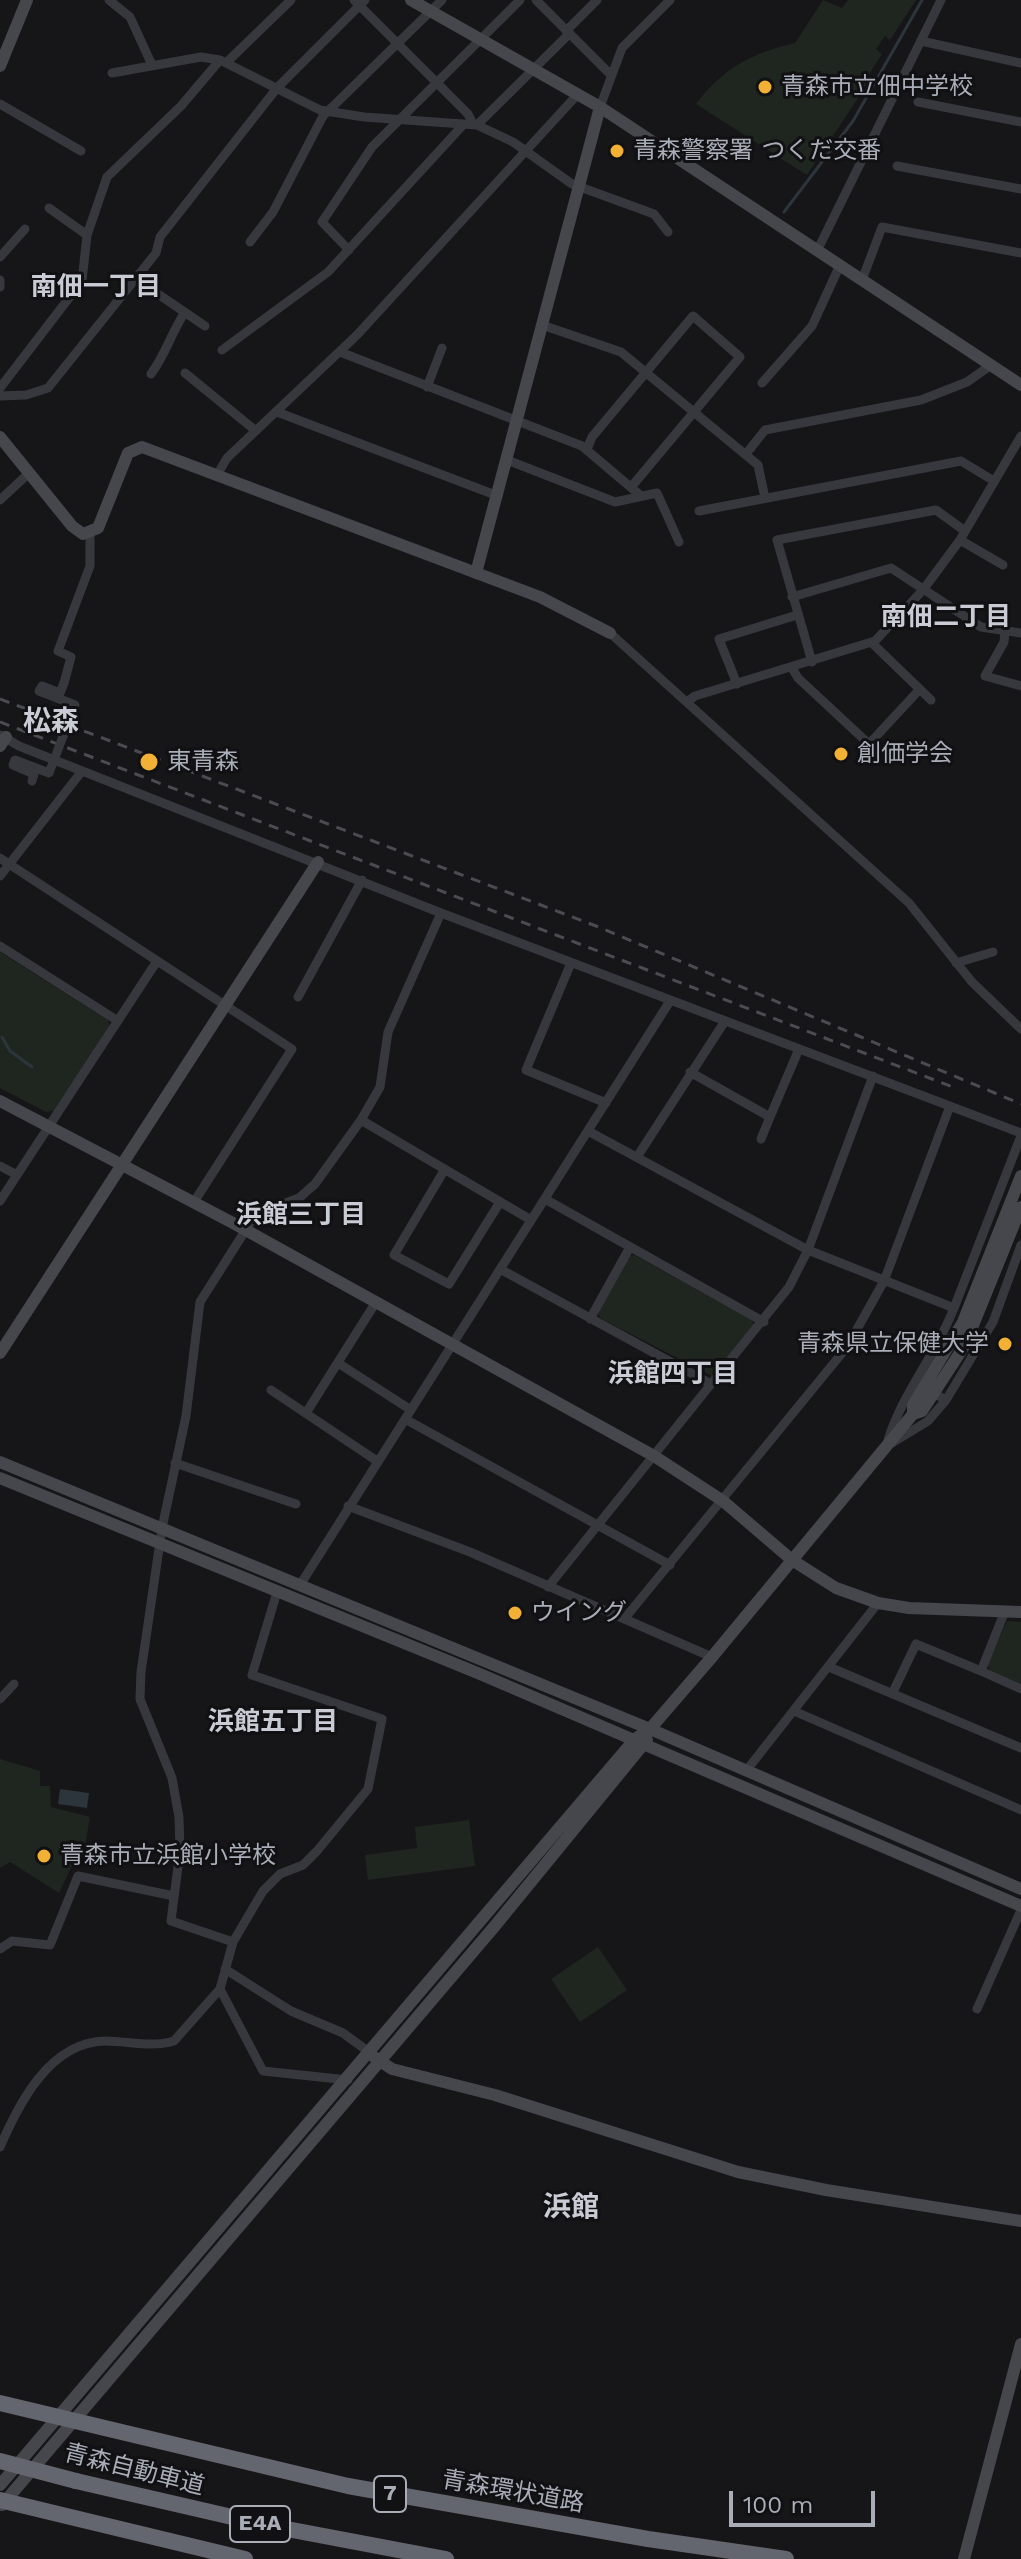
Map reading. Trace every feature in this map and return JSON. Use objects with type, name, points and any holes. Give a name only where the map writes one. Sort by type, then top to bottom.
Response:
[{"type":"highway","name":"青森環状道路","points":[[0,2403],[348,2486],[593,2530],[786,2559]]},
{"type":"highway","name":"青森自動車道","points":[[0,2461],[271,2526],[446,2559]]},
{"type":"highway","points":[[1,2499],[245,2559]]},
{"type":"street","points":[[0,66],[6,35],[27,0]]},
{"type":"street","points":[[109,0],[130,17],[152,65]]},
{"type":"street","points":[[0,388],[82,281],[87,235],[107,177],[223,61],[291,0]]},
{"type":"street","points":[[411,0],[600,107],[1021,385]]},
{"type":"street","points":[[250,242],[273,212],[327,111],[442,0]]},
{"type":"street","points":[[349,250],[322,222],[362,158],[520,0]]},
{"type":"street","points":[[536,0],[611,75]]},
{"type":"street","points":[[222,350],[323,277],[471,125],[533,69],[597,0]]},
{"type":"street","points":[[476,573],[600,107],[627,42],[660,5],[670,0]]},
{"type":"street","points":[[817,251],[941,0]]},
{"type":"street","points":[[0,396],[26,395],[48,388],[156,253],[160,237],[277,88],[359,2],[468,114],[471,125]]},
{"type":"street","points":[[921,41],[1021,63]]},
{"type":"street","points":[[112,73],[201,57],[223,61],[327,111],[471,125],[525,150],[578,187],[654,214],[668,232]]},
{"type":"street","points":[[217,475],[227,458],[340,352],[577,95]]},
{"type":"street","points":[[918,102],[1021,122]]},
{"type":"street","points":[[0,104],[81,151]]},
{"type":"street","points":[[897,166],[1021,189]]},
{"type":"street","points":[[49,208],[87,235]]},
{"type":"street","points":[[862,280],[882,227],[1021,253]]},
{"type":"street","points":[[0,257],[25,229]]},
{"type":"street","points":[[762,383],[812,326],[840,265]]},
{"type":"street","points":[[136,279],[205,326]]},
{"type":"street","points":[[0,280],[0,287]]},
{"type":"street","points":[[151,374],[165,355],[172,331],[185,312]]},
{"type":"street","points":[[587,449],[592,437],[693,316],[740,355],[632,486]]},
{"type":"street","points":[[542,325],[618,350],[760,467],[765,498]]},
{"type":"street","points":[[427,387],[442,348]]},
{"type":"street","points":[[340,352],[587,449],[641,496]]},
{"type":"street","points":[[746,454],[765,430],[921,400],[967,382],[991,365]]},
{"type":"street","points":[[185,373],[256,431]]},
{"type":"street","points":[[277,412],[498,496]]},
{"type":"street","points":[[688,701],[695,696],[872,643],[923,590],[962,535],[1021,436]]},
{"type":"street","points":[[0,437],[75,530],[90,534]]},
{"type":"street","points":[[90,534],[98,528],[125,457],[135,448],[147,448],[553,602],[610,633],[688,701],[909,903],[985,997],[1021,1029]]},
{"type":"street","points":[[507,460],[615,502],[658,493],[679,542]]},
{"type":"street","points":[[699,511],[961,461],[994,481]]},
{"type":"street","points":[[0,500],[29,473]]},
{"type":"street","points":[[812,662],[777,540],[936,510],[962,535],[1003,565]]},
{"type":"street","points":[[32,781],[34,774],[13,765],[15,760],[49,773],[75,705],[39,691],[42,686],[60,693],[72,662],[71,657],[58,651],[90,566],[90,534]]},
{"type":"street","points":[[792,597],[891,568],[981,627],[1021,633]]},
{"type":"street","points":[[737,684],[719,639],[797,615]]},
{"type":"street","points":[[1005,632],[1004,642],[985,676],[1021,686]]},
{"type":"street","points":[[872,643],[931,700]]},
{"type":"street","points":[[792,668],[798,678],[869,744],[920,689]]},
{"type":"street","points":[[2,739],[441,913],[1021,1135],[954,1308],[933,1352],[898,1406],[886,1447]]},
{"type":"street","points":[[0,876],[82,771]]},
{"type":"street","points":[[0,858],[292,1049],[194,1202]]},
{"type":"street","points":[[0,1353],[318,862]]},
{"type":"street","points":[[298,997],[362,880]]},
{"type":"street","points":[[233,1942],[171,1921],[180,1851],[177,1804],[172,1778],[140,1699],[162,1528],[186,1416],[200,1302],[208,1284],[261,1212],[299,1198],[315,1184],[361,1120],[380,1087],[388,1032],[441,913]]},
{"type":"street","points":[[0,946],[118,1021]]},
{"type":"street","points":[[956,963],[993,952]]},
{"type":"street","points":[[0,1201],[157,961]]},
{"type":"street","points":[[571,963],[526,1070],[606,1103]]},
{"type":"street","points":[[300,1585],[670,1001]]},
{"type":"street","points":[[637,1157],[725,1021]]},
{"type":"street","points":[[761,1139],[799,1049]]},
{"type":"street","points":[[690,1072],[770,1117]]},
{"type":"street","points":[[548,1587],[764,1322],[789,1287],[808,1250],[873,1076]]},
{"type":"street","points":[[0,1101],[246,1230],[654,1456],[723,1501],[792,1560],[836,1588],[878,1603],[1021,1612]]},
{"type":"street","points":[[625,1618],[847,1347],[884,1281],[950,1106]]},
{"type":"street","points":[[361,1120],[531,1220]]},
{"type":"street","points":[[588,1131],[808,1250],[954,1308]]},
{"type":"street","points":[[0,1166],[17,1175]]},
{"type":"street","points":[[445,1169],[394,1255],[449,1284],[500,1202]]},
{"type":"street","points":[[940,1397],[940,1376],[1021,1176]]},
{"type":"street","points":[[545,1199],[764,1322]]},
{"type":"street","points":[[913,1414],[913,1405],[940,1376],[974,1327],[1021,1207]]},
{"type":"street","points":[[886,1447],[928,1421],[940,1397],[993,1322],[1021,1245]]},
{"type":"street","points":[[590,1319],[630,1247]]},
{"type":"street","points":[[500,1269],[711,1384]]},
{"type":"street","points":[[306,1413],[376,1302]]},
{"type":"street","points":[[338,1363],[408,1415],[670,1565]]},
{"type":"street","points":[[271,1390],[377,1461]]},
{"type":"street","points":[[1,2499],[63,2420],[712,1657],[913,1414],[940,1397]]},
{"type":"street","points":[[0,1462],[650,1729],[1021,1889]]},
{"type":"street","points":[[175,1463],[296,1504]]},
{"type":"street","points":[[0,1478],[640,1742],[1021,1908],[977,2009]]},
{"type":"street","points":[[348,1506],[625,1618],[712,1657]]},
{"type":"street","points":[[0,2147],[40,2078],[59,2057],[102,2041],[149,2044],[174,2041],[220,1989],[233,1942],[263,1891],[280,1874],[303,1865],[368,1789],[382,1719],[252,1675],[277,1592]]},
{"type":"street","points":[[746,1771],[878,1603]]},
{"type":"street","points":[[981,1671],[1005,1611]]},
{"type":"street","points":[[892,1694],[916,1644],[1021,1689]]},
{"type":"street","points":[[829,1667],[1021,1748]]},
{"type":"street","points":[[0,1699],[14,1684]]},
{"type":"street","points":[[794,1711],[1021,1810]]},
{"type":"street","points":[[0,1949],[12,1941],[50,1945],[78,1876],[174,1896]]},
{"type":"street","points":[[225,1969],[291,2011],[343,2033],[392,2069],[509,2099],[738,2172],[826,2190],[1021,2221]]},
{"type":"street","points":[[220,1989],[263,2071],[352,2081]]},
{"type":"street","points":[[964,2559],[1021,2344]]},
{"type":"shaded area","points":[[823,0],[842,8],[848,0],[916,0],[890,40],[885,36],[876,49],[882,54],[869,74],[868,83],[807,175],[696,104],[717,81],[740,64],[795,43]]},
{"type":"shaded area","points":[[0,952],[108,1020],[110,1027],[54,1111],[46,1112],[0,1088]]},
{"type":"shaded area","points":[[634,1255],[752,1320],[754,1326],[712,1376],[600,1318],[598,1312],[629,1256]]},
{"type":"shaded area","points":[[1007,1621],[1021,1622],[1021,1684],[990,1670],[987,1664]]},
{"type":"shaded area","points":[[0,1759],[40,1771],[40,1786],[50,1786],[51,1807],[90,1817],[83,1858],[76,1857],[59,1893],[10,1862],[0,1868]]},
{"type":"shaded area","points":[[60,1789],[89,1793],[87,1808],[58,1804]]},
{"type":"shaded area","points":[[469,1820],[475,1866],[368,1880],[365,1855],[417,1848],[415,1827]]},
{"type":"shaded area","points":[[598,1947],[627,1990],[580,2022],[551,1979]]},
{"type":"waterway","points":[[784,212],[853,121],[922,0]]},
{"type":"waterway","points":[[2,1037],[10,1051],[32,1067]]},
{"type":"railway","points":[[0,699],[596,926],[1021,1104]]},
{"type":"railway","points":[[0,722],[958,1089]]},
{"type":"place","name":"青森市立佃中学校","points":[[765,87]]},
{"type":"place","name":"青森警察署 つくだ交番","points":[[617,151]]},
{"type":"place","name":"創価学会","points":[[841,754]]},
{"type":"place","name":"東青森","points":[[149,762]]},
{"type":"place","name":"青森県立保健大学","points":[[1005,1344]]},
{"type":"place","name":"ウイング","points":[[515,1613]]},
{"type":"place","name":"青森市立浜館小学校","points":[[44,1856]]},
{"type":"district","name":"南佃一丁目","points":[[96,287]]},
{"type":"district","name":"南佃二丁目","points":[[946,617]]},
{"type":"district","name":"松森","points":[[51,722]]},
{"type":"district","name":"浜館三丁目","points":[[301,1215]]},
{"type":"district","name":"浜館四丁目","points":[[673,1374]]},
{"type":"district","name":"浜館五丁目","points":[[273,1722]]},
{"type":"district","name":"浜館","points":[[571,2208]]}]
